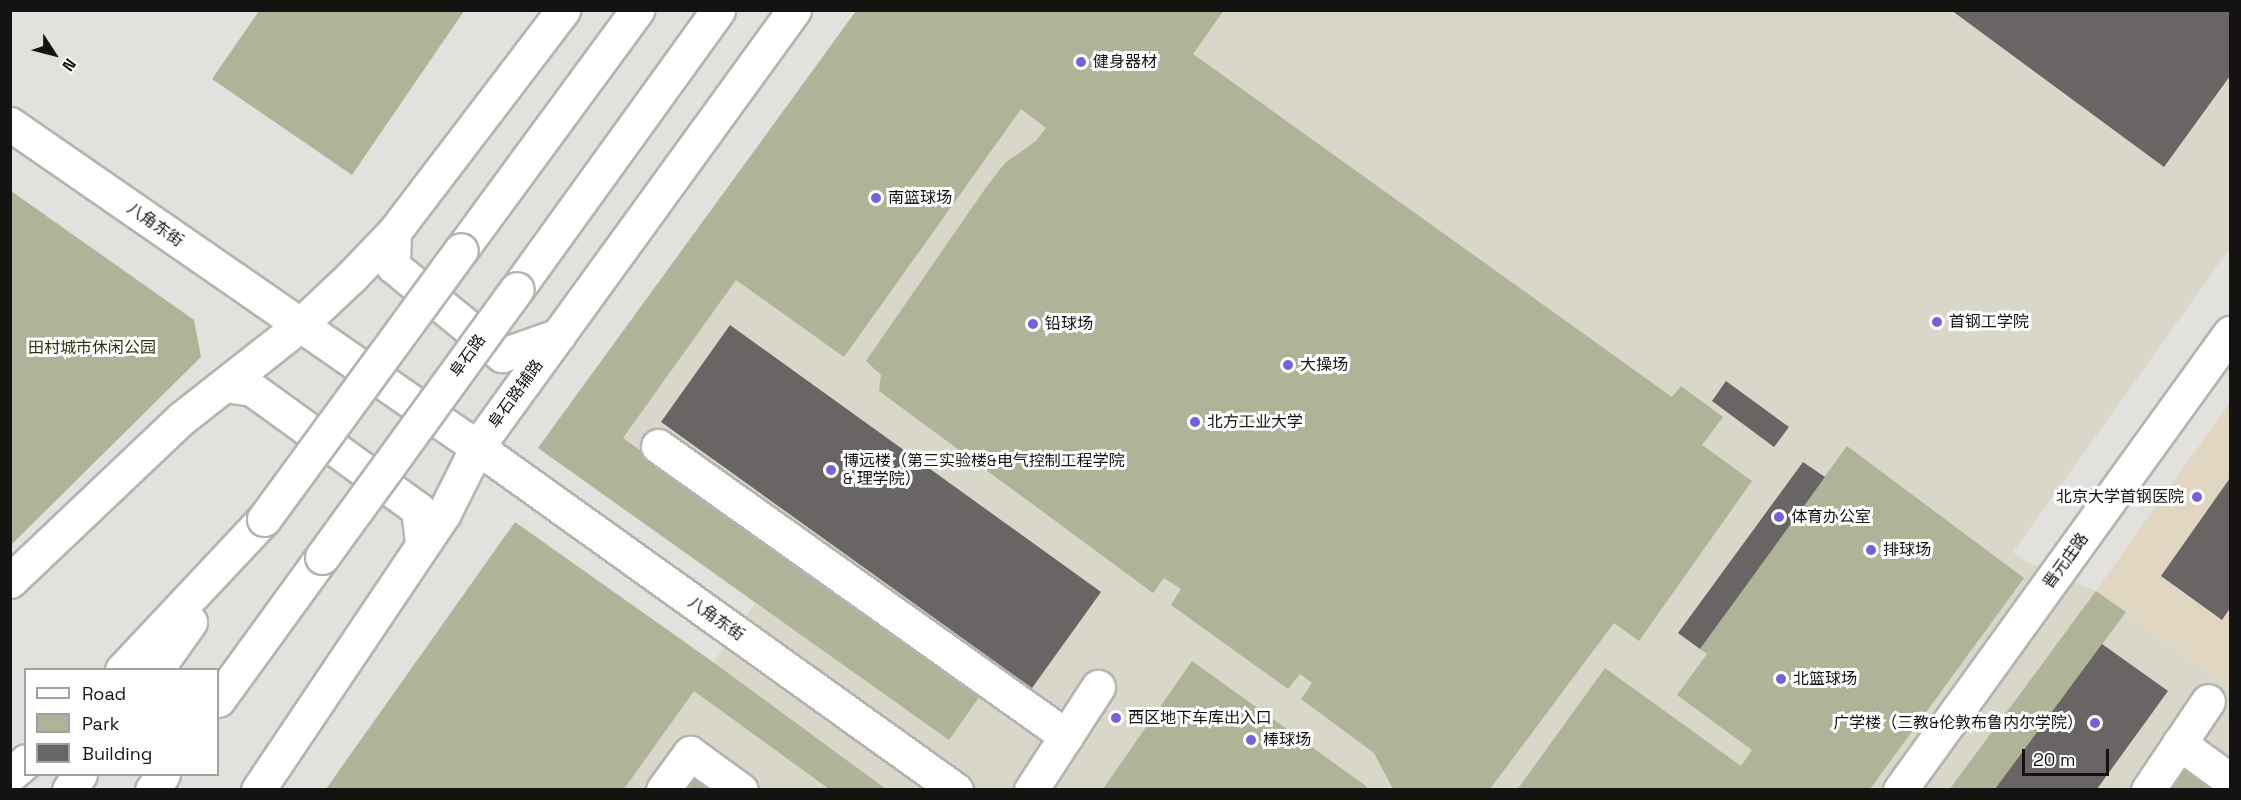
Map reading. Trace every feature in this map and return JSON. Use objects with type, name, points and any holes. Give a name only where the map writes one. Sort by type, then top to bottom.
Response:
[{"type":"main road","points":[[10,581],[182,418],[299,326],[394,232],[563,10]]},
{"type":"main road","points":[[157,668],[636,10]]},
{"type":"main road","name":"阜石路","points":[[219,699],[718,10]]},
{"type":"main road","name":"阜石路辅路","points":[[258,789],[444,513],[477,447],[795,10]]},
{"type":"main road","name":"八角东街","points":[[10,124],[477,447],[956,789]]},
{"type":"main road","points":[[394,232],[393,266],[502,355],[560,335]]},
{"type":"main road","name":"晋元庄路","points":[[1900,789],[2230,333]]},
{"type":"main road","points":[[226,385],[252,389],[417,510],[422,544]]},
{"type":"main road","points":[[658,446],[1066,736]]},
{"type":"main road","points":[[123,668],[264,519]]},
{"type":"main road","points":[[1031,789],[1098,687]]},
{"type":"main road","points":[[2148,789],[2208,702]]},
{"type":"main road","points":[[2179,742],[2230,780]]},
{"type":"main road","points":[[663,789],[690,753],[741,789]]},
{"type":"main road","points":[[10,775],[24,763]]},
{"type":"main road","points":[[69,789],[79,776]]},
{"type":"main road","points":[[152,789],[162,776]]},
{"type":"shaded area","name":"北方工业大学","points":[[856,11],[2230,11],[2230,248],[2013,552],[2026,562],[2096,591],[2230,688],[2230,789],[624,789],[755,603],[538,448]]},
{"type":"shaded area","name":"北京大学首钢医院","points":[[2230,402],[2230,688],[2096,591]]},
{"type":"green space","name":"大操场","points":[[1224,10],[1193,54],[1672,397],[1681,386],[1723,417],[1702,445],[1752,481],[1639,641],[1614,623],[1490,789],[1393,789],[1374,753],[1301,699],[1312,683],[1300,674],[1288,689],[1171,605],[1181,589],[1164,578],[1153,593],[879,391],[881,375],[866,361],[987,186],[1005,163],[1036,141],[1046,128],[1021,109],[844,357],[736,280],[623,438],[980,696],[949,740],[538,448],[856,11]]},
{"type":"green space","points":[[259,11],[464,11],[352,175],[212,79]]},
{"type":"green space","name":"田村城市休闲公园","points":[[11,191],[194,320],[201,357],[11,545]]},
{"type":"green space","points":[[1847,446],[2024,578],[1870,789],[1517,790],[1605,668],[1741,766],[1752,750],[1677,695],[1707,654],[1700,649]]},
{"type":"green space","points":[[515,522],[713,662],[886,789],[829,789],[694,691],[624,789],[326,789]]},
{"type":"green space","points":[[2096,591],[2126,612],[1995,789],[1949,790]]},
{"type":"green space","points":[[1192,661],[1366,786],[1368,789],[1103,789]]},
{"type":"green space","points":[[2183,755],[2229,790],[2160,790]]},
{"type":"green space","points":[[693,769],[723,790],[679,790]]},
{"type":"building","points":[[1951,10],[2230,10],[2230,76],[2164,167]]},
{"type":"building","name":"博远楼（第三实验楼&电气控制工程学院 & 理学院）","points":[[730,325],[1101,592],[1032,688],[661,422]]},
{"type":"building","points":[[1726,381],[1789,427],[1774,447],[1712,401]]},
{"type":"building","name":"体育办公室","points":[[1803,462],[1825,477],[1700,649],[1678,633]]},
{"type":"building","points":[[2230,478],[2230,608],[2222,620],[2161,576]]},
{"type":"building","name":"广学楼（三教&伦敦布鲁内尔学院）","points":[[2102,644],[2168,691],[2097,789],[1995,789]]},
{"type":"place","name":"健身器材","points":[[1081,62]]},
{"type":"place","name":"南篮球场","points":[[876,198]]},
{"type":"place","name":"首钢工学院","points":[[1937,322]]},
{"type":"place","name":"铅球场","points":[[1033,324]]},
{"type":"place","name":"大操场","points":[[1288,365]]},
{"type":"place","name":"北方工业大学","points":[[1195,422]]},
{"type":"place","name":"博远楼（第三实验楼&电气控制工程学院 & 理学院）","points":[[831,470]]},
{"type":"place","name":"北京大学首钢医院","points":[[2197,497]]},
{"type":"place","name":"体育办公室","points":[[1779,517]]},
{"type":"place","name":"排球场","points":[[1871,550]]},
{"type":"place","name":"北篮球场","points":[[1781,679]]},
{"type":"place","name":"西区地下车库出入口","points":[[1116,718]]},
{"type":"place","name":"广学楼（三教&伦敦布鲁内尔学院）","points":[[2095,723]]},
{"type":"place","name":"棒球场","points":[[1251,740]]}]
